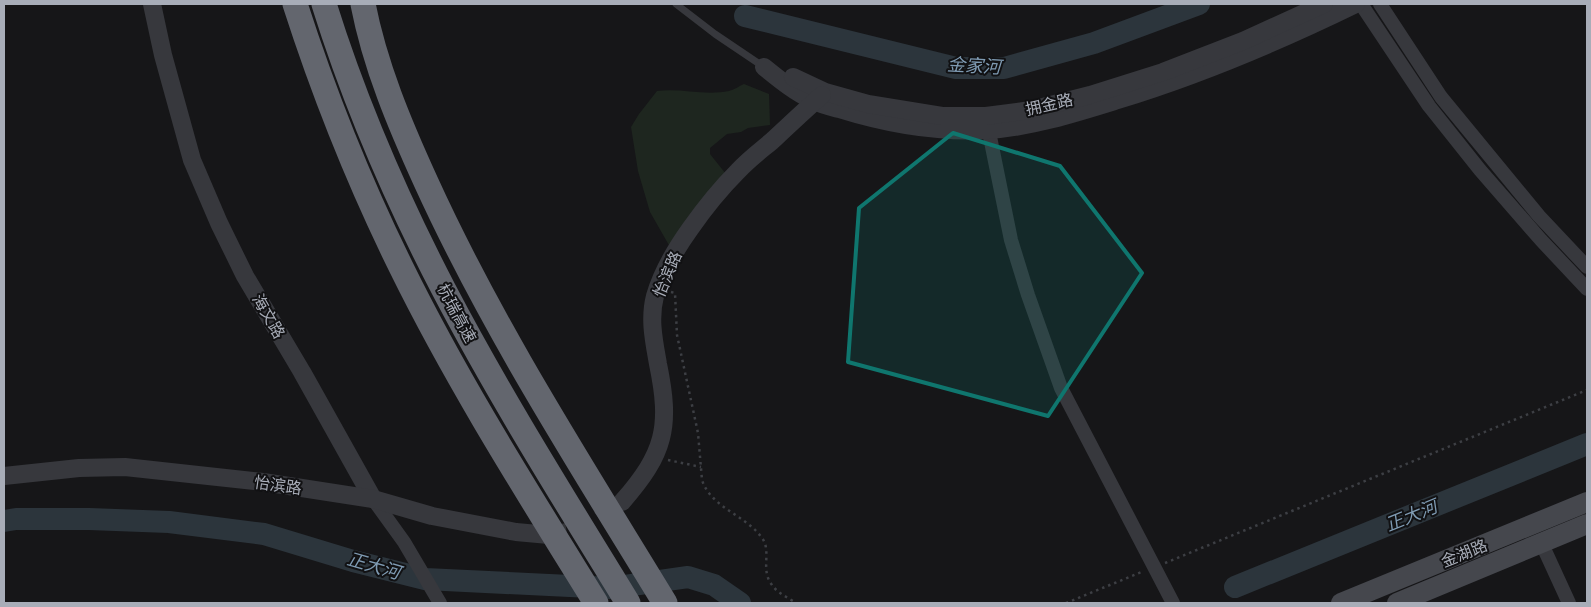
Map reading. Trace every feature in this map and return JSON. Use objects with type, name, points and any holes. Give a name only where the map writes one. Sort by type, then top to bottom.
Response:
[{"type":"highway","name":"杭瑞高速","points":[[295,4],[314,62],[342,136],[401,268],[473,400],[596,603]]},
{"type":"highway","name":"杭瑞高速","points":[[324,4],[340,53],[371,134],[426,256],[492,379],[628,603]]},
{"type":"highway","points":[[364,4],[370,35],[385,83],[432,196],[520,363],[665,603]]},
{"type":"main road","name":"金湖路","points":[[1341,603],[1587,502]]},
{"type":"main road","name":"金湖路","points":[[1397,603],[1587,524]]},
{"type":"street","name":"海文路","points":[[152,4],[163,55],[192,160],[219,223],[245,276],[302,372],[373,499],[404,542],[440,603]]},
{"type":"street","name":"拥金路","points":[[988,123],[1090,95],[1163,72],[1244,41],[1324,4]]},
{"type":"street","points":[[764,67],[786,84],[865,117],[901,124],[942,130],[988,123],[1043,121],[1094,108],[1168,85],[1249,54],[1356,4]]},
{"type":"street","points":[[1361,4],[1429,106],[1480,170],[1540,240],[1587,289]]},
{"type":"street","points":[[1380,4],[1441,97],[1528,202],[1587,267]]},
{"type":"street","name":"怡滨路","points":[[622,502],[641,481],[655,458],[662,438],[665,415],[663,388],[652,317],[655,297],[666,266],[706,205],[738,170],[820,97]]},
{"type":"street","points":[[988,123],[1011,240],[1061,388],[1173,603]]},
{"type":"street","name":"怡滨路","points":[[4,476],[79,468],[124,467],[263,482],[373,499],[432,516],[516,532],[549,535]]},
{"type":"street","points":[[1541,542],[1569,603]]},
{"type":"lane","points":[[676,4],[715,34],[764,67]]},
{"type":"path","points":[[659,287],[675,293],[677,335],[698,433],[704,487],[720,504],[753,528],[763,539],[766,546],[766,572],[768,580],[773,587],[796,603]]},
{"type":"path","points":[[1066,603],[1587,390]]},
{"type":"path","points":[[655,458],[701,467]]},
{"type":"highlighted area","points":[[953,133],[1060,166],[1142,273],[1048,416],[848,362],[859,208]]},
{"type":"shaded area","points":[[744,84],[769,94],[770,125],[748,128],[741,132],[727,134],[710,148],[710,154],[726,174],[670,247],[650,212],[638,171],[631,127],[657,91],[720,92],[731,90]]},
{"type":"waterway","name":"金家河","points":[[745,16],[956,68],[1004,68],[1094,43],[1199,4]]},
{"type":"waterway","name":"正大河","points":[[1235,587],[1587,444]]},
{"type":"waterway","name":"正大河","points":[[4,521],[16,519],[89,519],[169,522],[264,534],[353,561],[425,579],[611,588],[688,577],[714,585],[740,603]]},
{"type":"tunnel","points":[[549,535],[579,530],[597,522],[618,505]]}]
